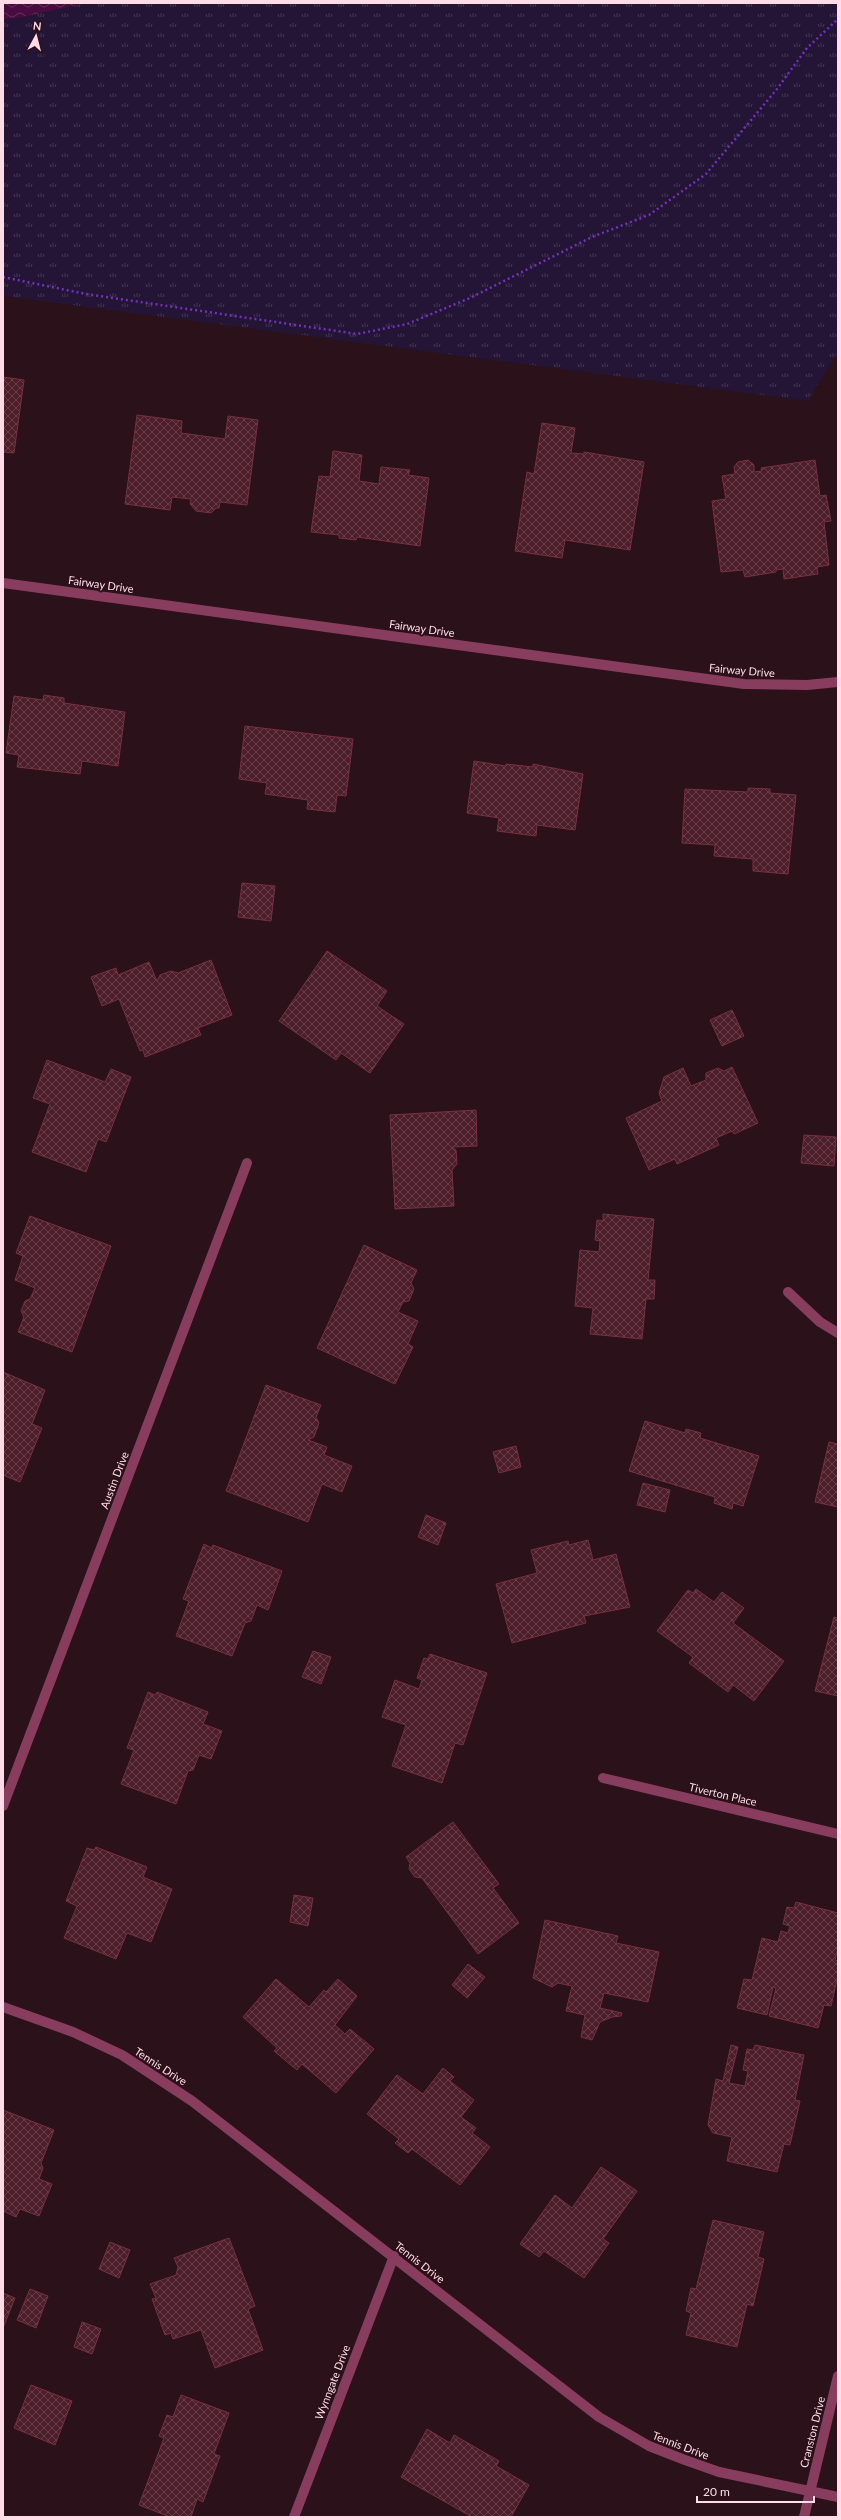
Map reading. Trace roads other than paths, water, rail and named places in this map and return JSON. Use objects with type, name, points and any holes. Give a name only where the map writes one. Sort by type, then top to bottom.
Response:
[{"type":"street","name":"Fairway Drive","points":[[3,583],[744,684],[807,685],[838,682]]},
{"type":"street","name":"Austin Drive","points":[[3,1806],[248,1163]]},
{"type":"street","points":[[788,1292],[820,1322],[838,1334]]},
{"type":"street","name":"Tiverton Place","points":[[603,1778],[838,1834]]},
{"type":"street","name":"Tennis Drive","points":[[3,2008],[73,2032],[122,2055],[192,2101],[394,2256],[599,2417],[649,2446],[719,2472],[838,2497]]},
{"type":"street","name":"Wynngate Drive","points":[[294,2517],[394,2256]]},
{"type":"street","name":"Cranston Drive","points":[[804,2517],[838,2376]]},
{"type":"water","points":[[3,3],[86,3],[22,17],[3,19]]}]
